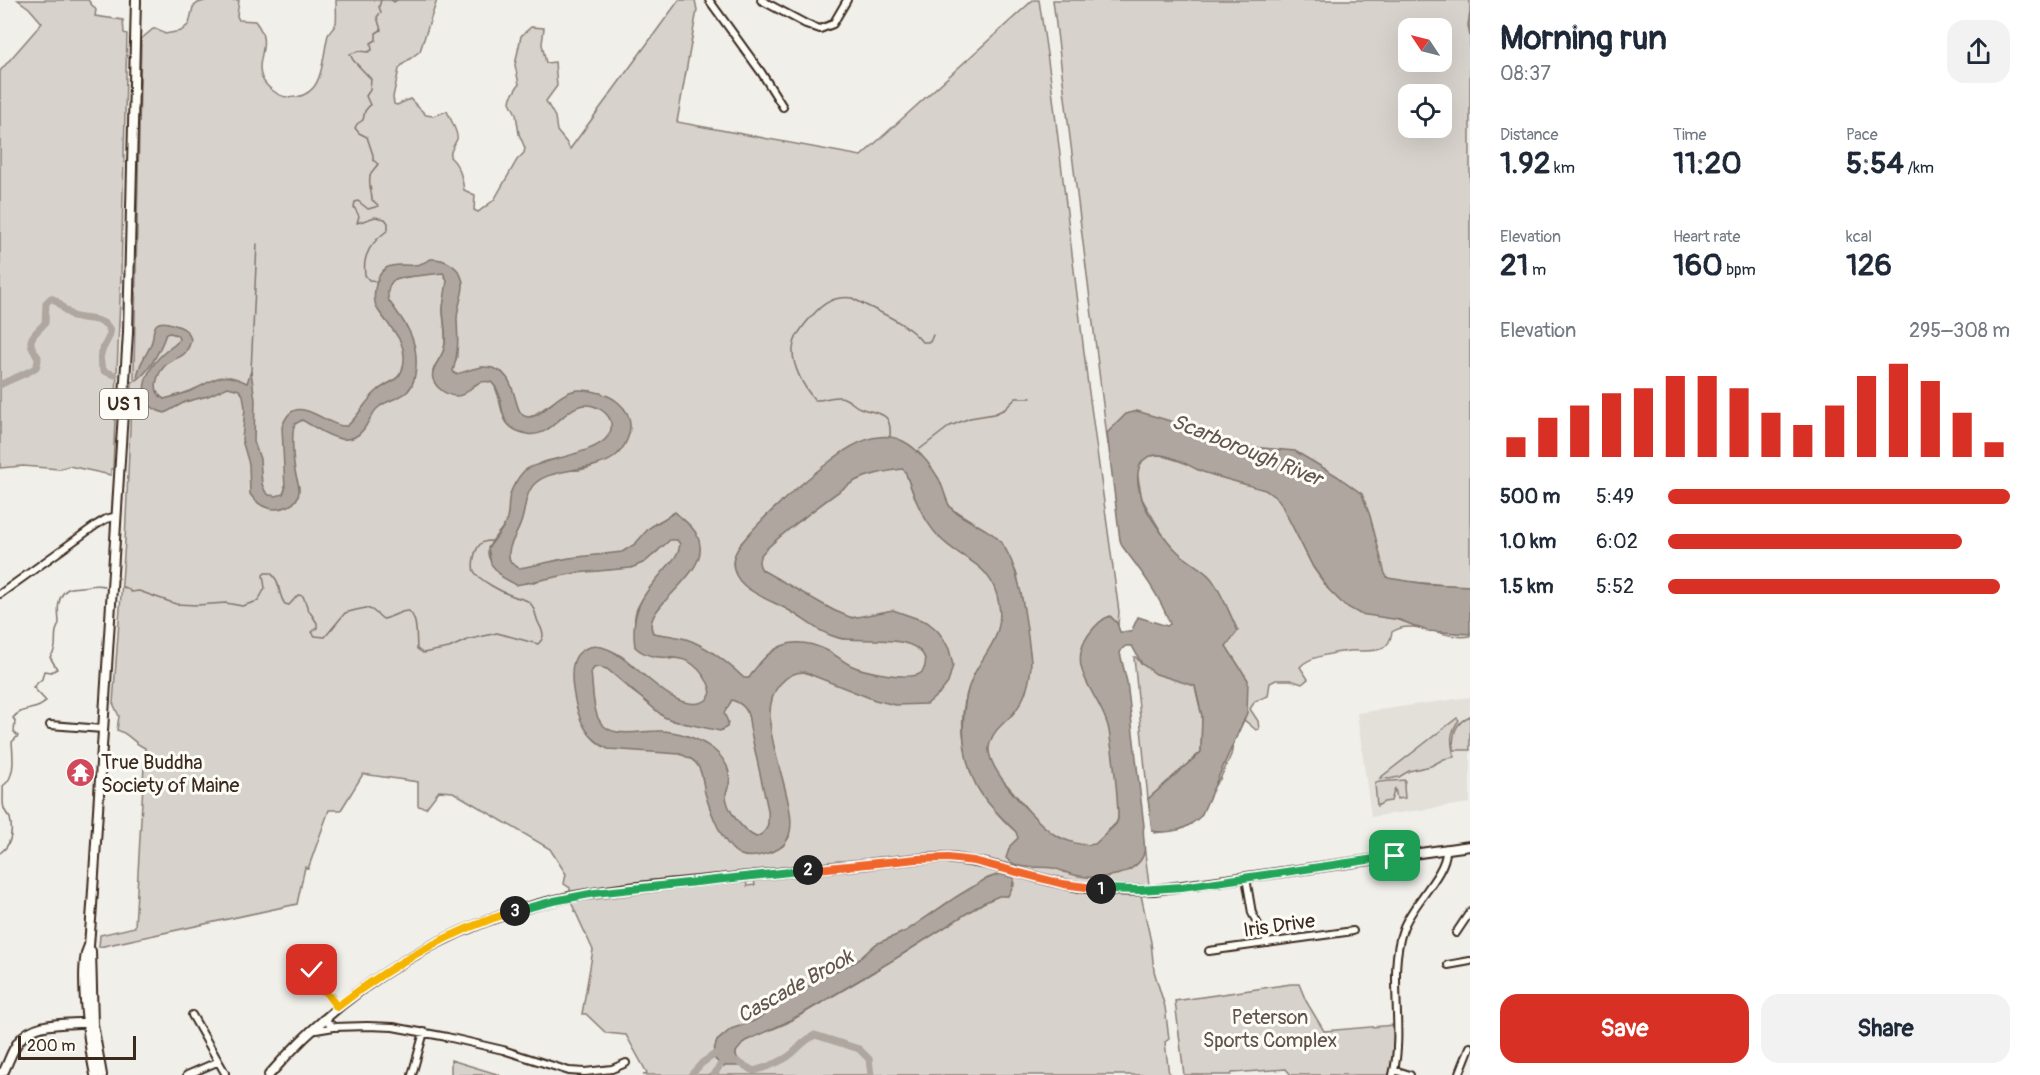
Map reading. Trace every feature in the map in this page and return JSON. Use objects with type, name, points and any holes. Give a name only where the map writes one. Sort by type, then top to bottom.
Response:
[{"type":"main road","name":"US 1","points":[[95,1075],[85,979],[86,951],[89,946],[128,333],[136,0]]},
{"type":"main road","points":[[268,1075],[323,1019],[398,963],[451,935],[489,920],[526,908],[595,893],[927,858],[974,861],[1077,887],[1154,890],[1470,846]]},
{"type":"main road","name":"US 1","points":[[90,1023],[102,1075]]},
{"type":"main road","points":[[2,1071],[20,1039],[33,1029],[90,1023]]},
{"type":"street","points":[[709,0],[761,72],[783,107]]},
{"type":"street","points":[[761,0],[811,27],[820,29],[833,24],[847,0]]},
{"type":"street","points":[[0,594],[96,525],[117,516]]},
{"type":"street","points":[[50,725],[103,729]]},
{"type":"street","points":[[1410,1075],[1394,1073],[1398,1044],[1397,958],[1400,940],[1410,914],[1445,862],[1446,850]]},
{"type":"street","points":[[1246,878],[1252,914],[1268,943]]},
{"type":"street","points":[[1456,933],[1470,912]]},
{"type":"street","name":"Iris Drive","points":[[1209,951],[1353,931]]},
{"type":"street","points":[[1448,965],[1470,961]]},
{"type":"street","points":[[319,983],[337,1007]]},
{"type":"street","points":[[192,1015],[225,1073]]},
{"type":"street","points":[[323,1019],[334,1028]]},
{"type":"street","points":[[310,1031],[384,1026],[424,1032],[503,1050],[568,1071],[612,1069],[626,1063]]},
{"type":"street","points":[[411,1075],[424,1032]]},
{"type":"street","points":[[1459,1075],[1470,1047]]},
{"type":"street","points":[[187,1075],[217,1062]]},
{"type":"shaded area","points":[[1470,697],[1470,803],[1371,817],[1357,713]]},
{"type":"green space","points":[[18,0],[88,0],[96,10],[95,16],[123,20],[124,33],[127,34],[121,275],[111,475],[69,466],[59,469],[23,466],[0,468],[0,71],[42,23],[29,8]]},
{"type":"green space","points":[[208,0],[239,0],[237,16],[239,20],[255,21],[263,37],[260,71],[266,85],[284,96],[298,97],[310,91],[316,83],[328,35],[336,23],[336,0],[437,0],[420,51],[399,69],[393,97],[394,104],[397,105],[410,99],[426,115],[433,116],[447,111],[457,137],[450,157],[458,168],[464,190],[475,195],[474,210],[478,212],[494,200],[517,160],[524,153],[525,148],[519,134],[516,114],[510,102],[519,84],[515,65],[521,36],[531,27],[544,28],[542,44],[546,63],[555,62],[557,86],[546,101],[555,117],[557,131],[570,149],[679,0],[695,0],[697,10],[677,122],[861,156],[1033,0],[1039,0],[1119,612],[1118,625],[1111,617],[1109,627],[1104,627],[1104,621],[1102,621],[1087,648],[1085,668],[1107,712],[1120,809],[1117,822],[1111,828],[1114,832],[1109,829],[1099,843],[1093,847],[1070,842],[1045,828],[993,767],[988,747],[989,739],[996,726],[1022,696],[1029,672],[1030,653],[1017,574],[1004,549],[986,530],[957,512],[946,509],[933,475],[916,453],[892,440],[876,441],[859,446],[843,456],[812,481],[788,505],[785,505],[784,501],[762,520],[741,543],[734,559],[734,570],[749,588],[761,596],[838,638],[911,637],[926,655],[928,668],[924,676],[906,678],[873,674],[844,667],[818,652],[791,648],[782,649],[767,656],[749,682],[742,683],[724,664],[687,640],[653,633],[651,628],[655,614],[673,587],[686,577],[697,560],[698,551],[694,535],[676,513],[654,524],[633,547],[620,554],[558,560],[527,569],[517,568],[507,560],[509,547],[521,521],[528,491],[538,479],[562,470],[577,470],[596,465],[612,456],[618,449],[626,434],[627,424],[624,413],[619,407],[598,394],[588,391],[578,392],[560,398],[532,416],[520,417],[506,377],[502,372],[482,367],[455,376],[450,373],[457,357],[454,312],[463,283],[452,266],[438,260],[415,266],[392,267],[383,271],[376,283],[419,274],[445,273],[447,285],[443,310],[445,341],[443,352],[434,367],[433,374],[435,383],[443,391],[454,394],[480,381],[493,383],[506,421],[516,430],[529,433],[543,430],[569,407],[580,403],[595,406],[612,417],[615,429],[612,438],[605,445],[582,454],[544,462],[521,477],[515,489],[507,521],[489,547],[489,558],[499,572],[509,579],[526,583],[569,572],[633,566],[655,554],[669,539],[678,537],[680,546],[678,556],[638,606],[635,616],[636,641],[639,646],[650,653],[670,659],[688,658],[712,683],[718,700],[693,707],[679,706],[658,692],[619,654],[607,649],[595,648],[584,651],[577,660],[574,682],[579,696],[579,710],[593,737],[601,744],[679,752],[694,759],[700,766],[708,801],[717,824],[739,853],[748,855],[774,851],[783,846],[789,837],[790,816],[779,783],[767,721],[766,703],[769,695],[786,673],[799,668],[876,697],[900,702],[923,701],[932,698],[949,675],[949,654],[944,644],[938,635],[919,621],[893,614],[846,617],[781,583],[763,570],[758,563],[758,558],[773,540],[802,520],[834,493],[855,479],[878,470],[900,467],[907,472],[917,501],[930,526],[946,543],[984,567],[999,598],[1000,625],[992,645],[971,682],[965,703],[963,724],[970,766],[979,786],[1004,821],[1020,835],[1021,839],[1011,848],[1012,861],[1018,867],[1045,861],[1070,872],[1103,875],[1115,873],[1135,864],[1141,856],[1144,845],[1149,885],[1091,884],[1037,873],[989,860],[944,854],[921,854],[641,883],[570,893],[570,888],[564,884],[566,874],[550,849],[453,792],[439,791],[426,808],[418,806],[418,782],[363,774],[341,810],[329,810],[308,869],[305,867],[297,904],[99,947],[100,935],[135,927],[145,748],[117,730],[119,716],[113,703],[125,541],[132,382],[134,381],[141,39],[153,29],[165,34],[181,31],[189,24],[193,7]]},
{"type":"green space","points":[[1053,0],[1470,0],[1470,587],[1389,580],[1246,450],[1210,433],[1108,436],[1108,445]]},
{"type":"green space","points":[[1160,455],[1260,486],[1278,496],[1313,567],[1327,587],[1398,620],[1470,631],[1470,636],[1461,637],[1420,628],[1401,628],[1392,632],[1388,643],[1379,650],[1337,653],[1309,660],[1300,667],[1308,679],[1302,684],[1290,680],[1276,680],[1270,683],[1268,696],[1255,701],[1250,709],[1258,721],[1259,729],[1256,730],[1244,720],[1235,737],[1231,755],[1220,779],[1191,824],[1182,829],[1155,833],[1154,827],[1215,779],[1170,547],[1142,499],[1137,472],[1141,457]]},
{"type":"green space","points":[[1134,657],[1141,664],[1195,686],[1202,716],[1201,752],[1148,799]]},
{"type":"green space","points":[[595,665],[613,671],[632,691],[674,721],[687,724],[732,700],[746,706],[774,822],[760,838],[746,835],[727,807],[705,744],[687,736],[650,733],[615,734],[599,724],[594,707],[590,672]]},
{"type":"green space","points":[[1470,716],[1470,750],[1453,750],[1453,739],[1458,726]]},
{"type":"green space","points":[[1457,718],[1459,720],[1452,738],[1454,757],[1409,771],[1399,777],[1380,778]]},
{"type":"green space","points":[[1405,780],[1405,798],[1397,799],[1395,788],[1391,801],[1377,806],[1375,784]]},
{"type":"green space","points":[[922,863],[944,863],[987,869],[1090,893],[1141,895],[1151,942],[1154,971],[1165,1007],[1169,1039],[1165,1042],[1169,1075],[643,1075],[647,1073],[626,1035],[606,1033],[586,1014],[582,1014],[593,950],[571,902],[746,881],[747,886],[755,885],[754,880]],"holes":[[[1000,875],[1014,879],[1014,886],[1008,890],[1007,896],[997,894],[985,899],[903,954],[896,955],[879,969],[787,1023],[735,1046],[736,1056],[742,1066],[732,1064],[722,1066],[714,1058],[713,1053],[717,1041],[729,1031],[744,1029],[758,1022],[817,983],[854,965],[878,946],[903,934],[947,903],[975,889],[988,878]]]},
{"type":"green space","name":"Peterson Sports Complex","points":[[1299,984],[1306,1001],[1324,1031],[1394,1025],[1393,1056],[1389,1075],[1291,1075],[1286,1069],[1232,1073],[1231,1075],[1184,1075],[1175,1001]]},
{"type":"green space","points":[[451,1060],[500,1075],[451,1075]]},
{"type":"water","name":"Scarborough River","points":[[431,259],[442,260],[453,266],[463,281],[457,316],[458,346],[453,371],[455,374],[482,367],[498,370],[511,384],[519,410],[523,415],[529,417],[540,413],[565,394],[580,390],[611,397],[625,410],[629,419],[630,429],[627,440],[622,450],[613,458],[593,466],[556,473],[536,482],[528,494],[522,521],[510,548],[511,563],[519,568],[569,558],[622,552],[635,544],[649,528],[675,512],[695,531],[700,550],[696,563],[688,576],[656,612],[651,622],[653,633],[694,642],[717,656],[744,678],[749,678],[756,667],[772,651],[791,643],[813,645],[832,653],[850,665],[865,670],[898,676],[917,675],[922,672],[925,659],[920,651],[911,645],[886,640],[839,638],[825,633],[790,611],[752,592],[737,577],[734,568],[734,557],[739,547],[761,521],[806,480],[846,450],[876,437],[889,437],[902,441],[915,449],[939,479],[949,505],[995,536],[1011,561],[1025,612],[1031,660],[1030,675],[1021,702],[992,738],[989,748],[991,758],[1004,782],[1026,808],[1047,829],[1069,841],[1085,845],[1095,844],[1116,824],[1118,819],[1109,729],[1085,679],[1080,658],[1082,646],[1096,626],[1110,616],[1117,623],[1120,632],[1131,632],[1138,617],[1167,626],[1170,624],[1155,593],[1120,540],[1107,433],[1126,414],[1137,411],[1210,433],[1240,446],[1295,451],[1337,476],[1362,494],[1388,578],[1427,584],[1470,586],[1470,634],[1427,631],[1400,620],[1360,614],[1344,605],[1329,590],[1313,567],[1279,500],[1265,490],[1203,472],[1172,457],[1161,455],[1146,458],[1141,463],[1138,476],[1144,505],[1157,527],[1173,547],[1214,582],[1238,631],[1226,646],[1248,680],[1247,713],[1201,816],[1190,825],[1178,830],[1152,831],[1148,799],[1201,752],[1202,716],[1195,686],[1156,674],[1142,664],[1132,646],[1126,646],[1120,653],[1127,682],[1144,826],[1143,857],[1134,867],[1117,875],[1098,877],[1079,876],[1047,867],[1017,865],[1006,858],[1010,846],[1018,838],[1016,832],[982,795],[969,768],[964,736],[963,720],[968,689],[973,676],[993,643],[999,626],[999,605],[995,590],[983,571],[947,545],[932,529],[918,505],[905,471],[902,469],[868,476],[849,485],[789,529],[760,557],[760,565],[762,570],[833,610],[852,618],[893,610],[927,622],[937,630],[949,649],[953,665],[948,683],[927,704],[895,705],[875,700],[804,672],[785,679],[771,702],[770,725],[788,799],[791,821],[788,839],[776,850],[768,853],[754,856],[741,855],[728,845],[718,828],[707,800],[701,772],[690,758],[680,754],[608,749],[587,732],[575,702],[572,680],[574,661],[578,654],[591,646],[606,648],[621,656],[668,694],[684,702],[706,701],[711,694],[708,683],[691,663],[682,659],[654,656],[635,647],[634,622],[640,603],[677,554],[680,544],[677,540],[670,540],[645,562],[631,568],[576,573],[516,585],[502,577],[491,564],[488,548],[506,522],[510,495],[524,471],[602,442],[609,434],[611,423],[608,416],[601,410],[586,405],[569,412],[546,431],[527,434],[508,425],[496,388],[491,382],[479,383],[460,396],[448,394],[439,388],[432,375],[445,344],[443,308],[447,280],[443,273],[398,278],[389,287],[389,301],[409,331],[415,348],[415,374],[413,383],[407,392],[379,407],[363,430],[349,439],[332,437],[302,420],[295,424],[293,453],[299,487],[296,500],[289,506],[273,509],[265,507],[250,494],[249,464],[242,440],[245,408],[243,395],[239,390],[228,387],[208,396],[185,402],[165,413],[153,408],[147,402],[145,386],[148,373],[160,356],[175,345],[179,339],[177,335],[166,334],[151,365],[137,380],[139,369],[152,341],[154,328],[161,322],[171,323],[183,329],[189,334],[191,340],[185,353],[168,363],[158,376],[157,391],[164,399],[226,376],[247,383],[251,371],[255,400],[254,442],[260,459],[262,484],[269,495],[283,494],[285,489],[282,427],[288,416],[295,410],[303,410],[347,426],[373,395],[399,375],[403,367],[403,350],[397,336],[376,305],[377,282],[382,272],[389,266],[416,265]],"holes":[[[599,667],[607,669],[664,717],[674,721],[720,731],[727,727],[728,722],[724,713],[732,700],[744,707],[749,718],[768,810],[768,823],[764,832],[756,837],[751,834],[741,825],[728,806],[726,799],[730,780],[728,769],[721,756],[707,745],[679,733],[664,731],[624,733],[616,732],[603,725],[595,707],[591,672],[594,668]]]},
{"type":"water","points":[[999,874],[1014,878],[1008,896],[999,896],[983,903],[807,1011],[745,1041],[736,1052],[743,1066],[722,1066],[714,1058],[713,1053],[717,1041],[731,1029],[754,1021],[823,977],[857,961],[876,944],[906,931],[956,897]]},
{"type":"waterway","points":[[378,281],[369,280],[365,275],[365,261],[369,249],[388,230],[388,223],[385,219],[375,217],[357,223],[359,216],[354,207],[355,202],[358,201],[368,209],[379,206],[372,200],[369,179],[378,164],[373,160],[367,137],[355,128],[363,120],[365,111],[370,105],[366,96],[370,90],[371,79],[350,54],[372,50],[371,43],[376,40],[376,33],[381,30],[377,17],[381,12],[379,7],[381,0]]},
{"type":"waterway","points":[[391,0],[394,2],[397,0]]},
{"type":"waterway","points":[[1470,13],[1468,25],[1470,36]]},
{"type":"waterway","points":[[251,371],[257,244]]},
{"type":"waterway","points":[[0,385],[36,367],[38,357],[31,342],[45,323],[46,303],[51,298],[73,316],[98,320],[105,324],[110,333],[103,349],[101,363],[104,371],[115,375]]},
{"type":"waterway","points":[[890,436],[889,422],[882,415],[860,408],[842,397],[815,400],[803,383],[793,356],[796,338],[820,308],[831,301],[844,298],[852,298],[899,322],[922,342],[930,342],[933,335]]},
{"type":"waterway","points":[[916,452],[950,426],[970,418],[994,414],[1005,409],[1016,398],[1031,398]]},
{"type":"waterway","points":[[122,587],[131,592],[139,591],[176,604],[226,603],[242,606],[258,601],[265,588],[263,575],[270,573],[276,579],[285,604],[289,605],[298,595],[303,596],[317,623],[317,628],[312,632],[315,636],[325,637],[345,613],[366,608],[383,619],[409,611],[415,623],[417,649],[423,653],[449,648],[467,640],[497,633],[538,644],[543,637],[543,632],[530,603],[492,586],[474,571],[473,566],[478,547],[483,542],[492,541]]},
{"type":"waterway","points":[[0,853],[7,846],[11,833],[10,818],[4,807],[3,786],[12,772],[12,742],[18,736],[14,732],[13,718],[46,701],[33,687],[42,679],[44,671],[51,672],[57,669],[50,657],[55,648],[61,596],[71,588],[104,586]]},
{"type":"waterway","name":"Cascade Brook","points":[[736,1061],[754,1071],[785,1059],[815,1035],[859,1049],[869,1059],[871,1075]]},
{"type":"waterway","points":[[691,1075],[702,1063],[721,1050]]},
{"type":"waterway","points":[[714,1075],[725,1057]]},
{"type":"place","name":"True Buddha Society of Maine","points":[[80,773]]},
{"type":"route","points":[[312,970],[317,981],[337,1007],[398,963],[451,935],[538,905],[595,893],[860,864],[948,858],[984,863],[1077,887],[1125,891],[1182,887],[1395,856]]}]
